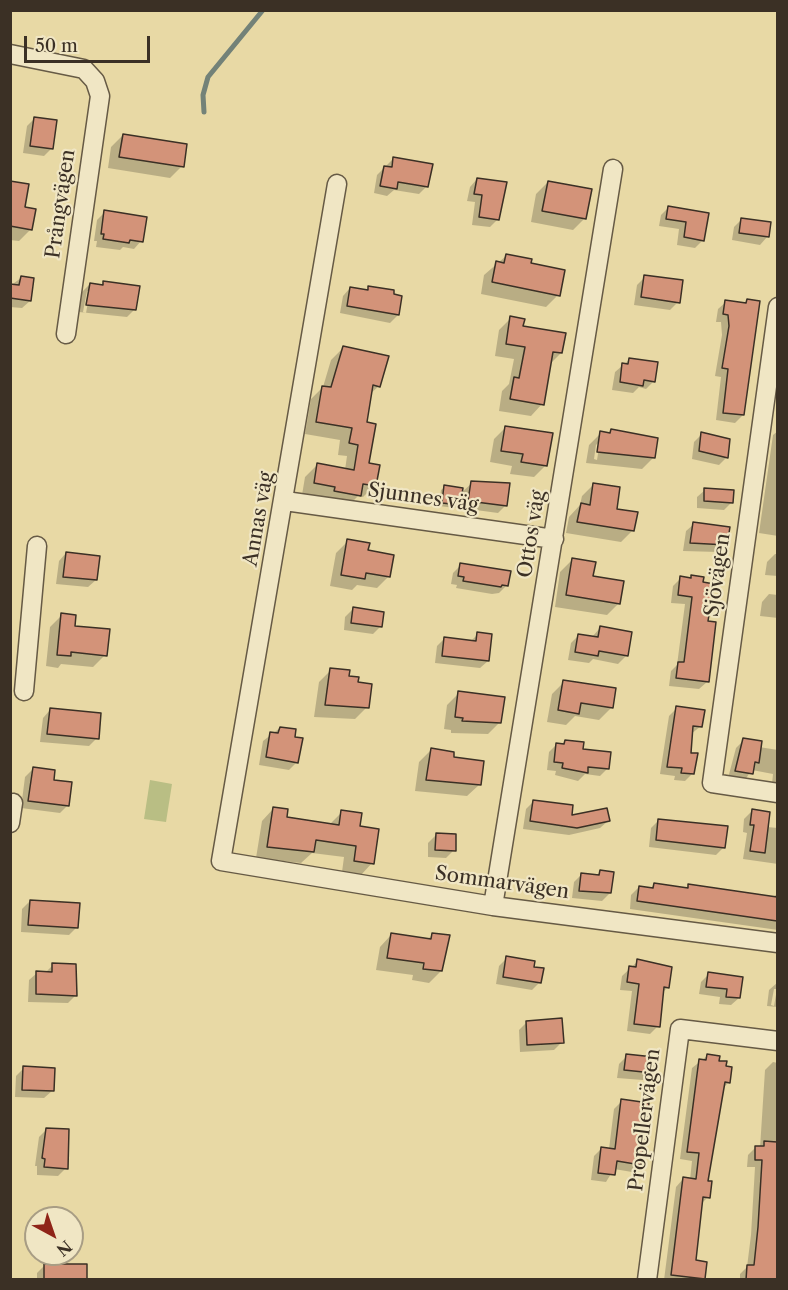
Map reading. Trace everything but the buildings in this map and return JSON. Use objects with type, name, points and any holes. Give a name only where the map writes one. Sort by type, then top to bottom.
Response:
[{"type":"street","name":"Prångvägen","points":[[10,54],[84,69],[95,81],[100,96],[66,334]]},
{"type":"street","name":"Ottos väg","points":[[493,906],[613,169]]},
{"type":"street","name":"Annas väg","points":[[221,861],[285,501],[337,184]]},
{"type":"street","name":"Sjövägen","points":[[777,307],[712,783],[777,793]]},
{"type":"street","name":"Sjunnes väg","points":[[285,501],[554,539]]},
{"type":"street","points":[[24,691],[18,662],[37,546]]},
{"type":"street","points":[[10,823],[13,803]]},
{"type":"street","name":"Sommarvägen","points":[[221,861],[493,906],[777,943]]},
{"type":"street","name":"Propellervägen","points":[[647,1280],[680,1029],[777,1041]]},
{"type":"green space","points":[[150,780],[172,784],[166,822],[144,819]]},
{"type":"waterway","points":[[204,112],[203,95],[208,77],[263,10]]}]
